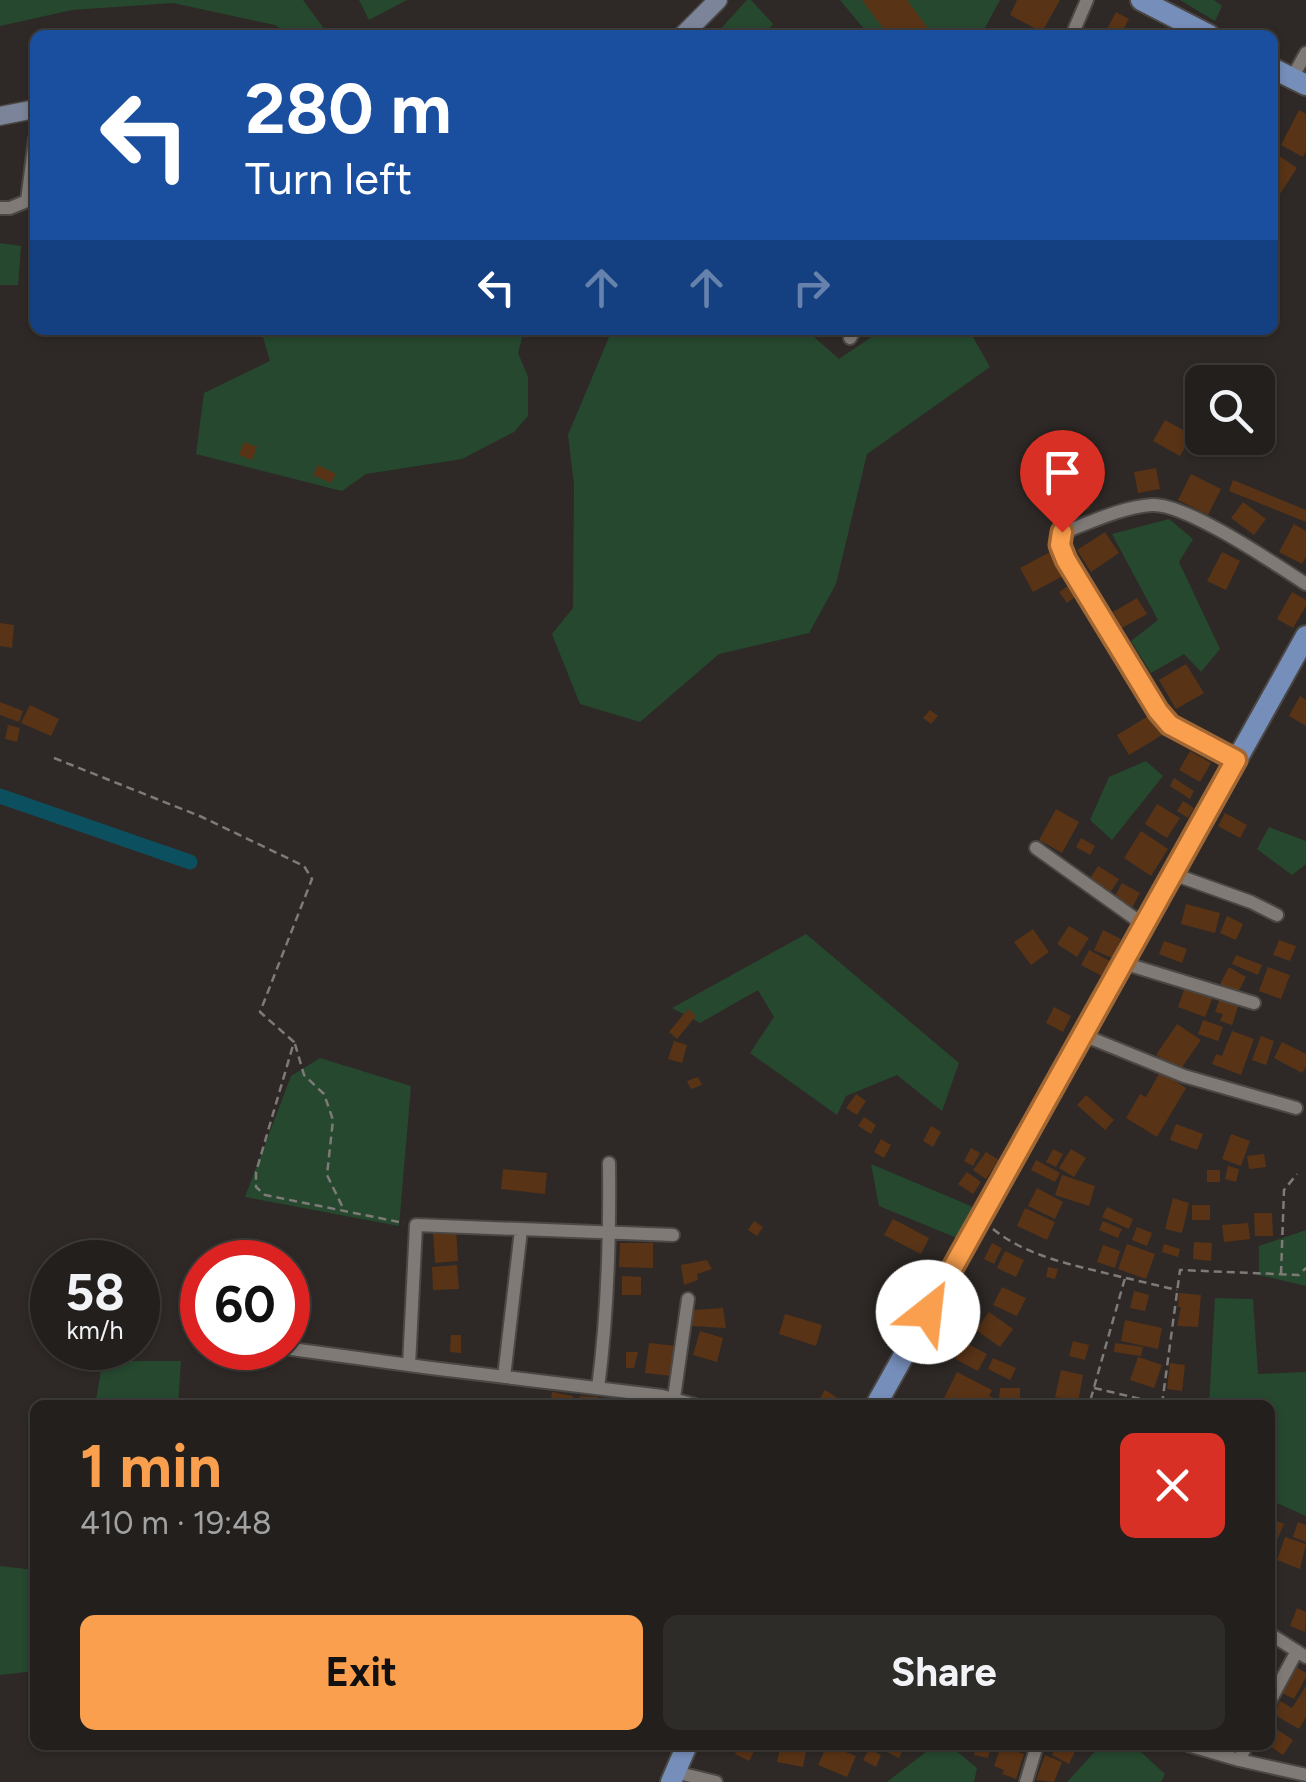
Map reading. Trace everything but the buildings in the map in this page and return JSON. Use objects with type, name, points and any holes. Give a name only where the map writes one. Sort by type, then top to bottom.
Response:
[{"type":"main road","points":[[687,30],[718,0]]},
{"type":"main road","points":[[1141,0],[1199,30]]},
{"type":"main road","points":[[0,116],[30,111]]},
{"type":"main road","points":[[879,1400],[1306,636]]},
{"type":"main road","points":[[673,1777],[685,1750]]},
{"type":"street","points":[[1074,30],[1087,0]]},
{"type":"street","points":[[1290,77],[1306,53]]},
{"type":"street","points":[[0,208],[26,201],[30,173]]},
{"type":"street","points":[[1236,760],[1170,725],[1158,711],[1066,560],[1060,545],[1062,532],[1123,511],[1156,505],[1181,512],[1244,545],[1306,584]]},
{"type":"street","points":[[1036,848],[1144,925]]},
{"type":"street","points":[[1173,874],[1277,915]]},
{"type":"street","points":[[1123,964],[1254,1004]]},
{"type":"street","points":[[1083,1035],[1184,1076],[1296,1108]]},
{"type":"street","points":[[598,1388],[607,1315],[609,1163]]},
{"type":"street","points":[[409,1365],[416,1225],[672,1235]]},
{"type":"street","points":[[504,1377],[521,1230]]},
{"type":"street","points":[[673,1400],[688,1299]]},
{"type":"street","points":[[310,1352],[598,1388],[662,1400]]},
{"type":"street","points":[[1275,1637],[1301,1654],[1275,1693]]},
{"type":"street","points":[[1026,1782],[1036,1750]]},
{"type":"street","points":[[1205,1750],[1306,1775]]},
{"type":"street","points":[[1239,1760],[1244,1750]]},
{"type":"street","points":[[673,1777],[716,1782]]},
{"type":"path","points":[[54,758],[202,817],[304,866],[312,880],[260,1012],[294,1042],[304,1075],[324,1094],[333,1120],[327,1175],[344,1210]]},
{"type":"path","points":[[294,1042],[256,1172],[256,1187],[265,1195],[416,1225]]},
{"type":"path","points":[[1281,1275],[1284,1190],[1297,1174]]},
{"type":"path","points":[[980,1219],[1010,1243],[1043,1256],[1177,1290]]},
{"type":"path","points":[[1163,1400],[1180,1270],[1299,1275],[1306,1268]]},
{"type":"path","points":[[1090,1400],[1125,1278]]},
{"type":"path","points":[[1094,1388],[1145,1400]]},
{"type":"green space","points":[[0,0],[303,0],[325,30],[282,30],[275,25],[173,3],[72,10],[0,26]]},
{"type":"green space","points":[[359,0],[407,0],[369,20]]},
{"type":"green space","points":[[747,0],[773,24],[768,30],[720,30]]},
{"type":"green space","points":[[840,0],[1000,0],[984,30],[865,30]]},
{"type":"green space","points":[[1180,0],[1214,0],[1222,6],[1215,21]]},
{"type":"green space","points":[[0,243],[21,246],[18,285],[0,285]]},
{"type":"green space","points":[[262,335],[523,335],[518,353],[528,377],[528,416],[514,432],[462,459],[366,474],[342,491],[196,454],[204,393],[270,361]]},
{"type":"green space","points":[[610,335],[812,335],[839,359],[875,335],[972,335],[990,367],[867,454],[836,584],[809,633],[719,654],[640,722],[580,704],[552,634],[573,608],[574,484],[568,435]]},
{"type":"green space","points":[[1169,519],[1193,539],[1179,562],[1220,649],[1201,672],[1184,654],[1151,673],[1131,641],[1158,620],[1112,534]]},
{"type":"green space","points":[[1146,761],[1163,776],[1112,840],[1090,820],[1109,777]]},
{"type":"green space","points":[[1269,827],[1306,841],[1306,864],[1292,875],[1257,849]]},
{"type":"green space","points":[[806,934],[959,1063],[942,1111],[897,1075],[846,1096],[837,1115],[750,1053],[774,1017],[758,990],[700,1023],[672,1008]]},
{"type":"green space","points":[[320,1058],[411,1086],[399,1226],[245,1197],[291,1076]]},
{"type":"green space","points":[[871,1164],[973,1207],[957,1238],[879,1206]]},
{"type":"green space","points":[[1306,1230],[1306,1286],[1259,1275],[1259,1246]]},
{"type":"green space","points":[[1215,1298],[1253,1299],[1258,1374],[1306,1372],[1306,1516],[1275,1502],[1275,1400],[1209,1400]]},
{"type":"green space","points":[[160,1361],[180,1361],[178,1400],[96,1400],[101,1370],[160,1370]]},
{"type":"green space","points":[[0,1566],[30,1569],[30,1672],[0,1675]]},
{"type":"green space","points":[[929,1750],[955,1750],[977,1768],[974,1782],[887,1782]]},
{"type":"green space","points":[[1096,1750],[1139,1750],[1165,1774],[1161,1782],[1067,1782]]},
{"type":"waterway","points":[[0,796],[190,862]]},
{"type":"route","points":[[928,1312],[1236,760],[1170,725],[1158,711],[1066,560],[1060,545],[1062,532]]}]
